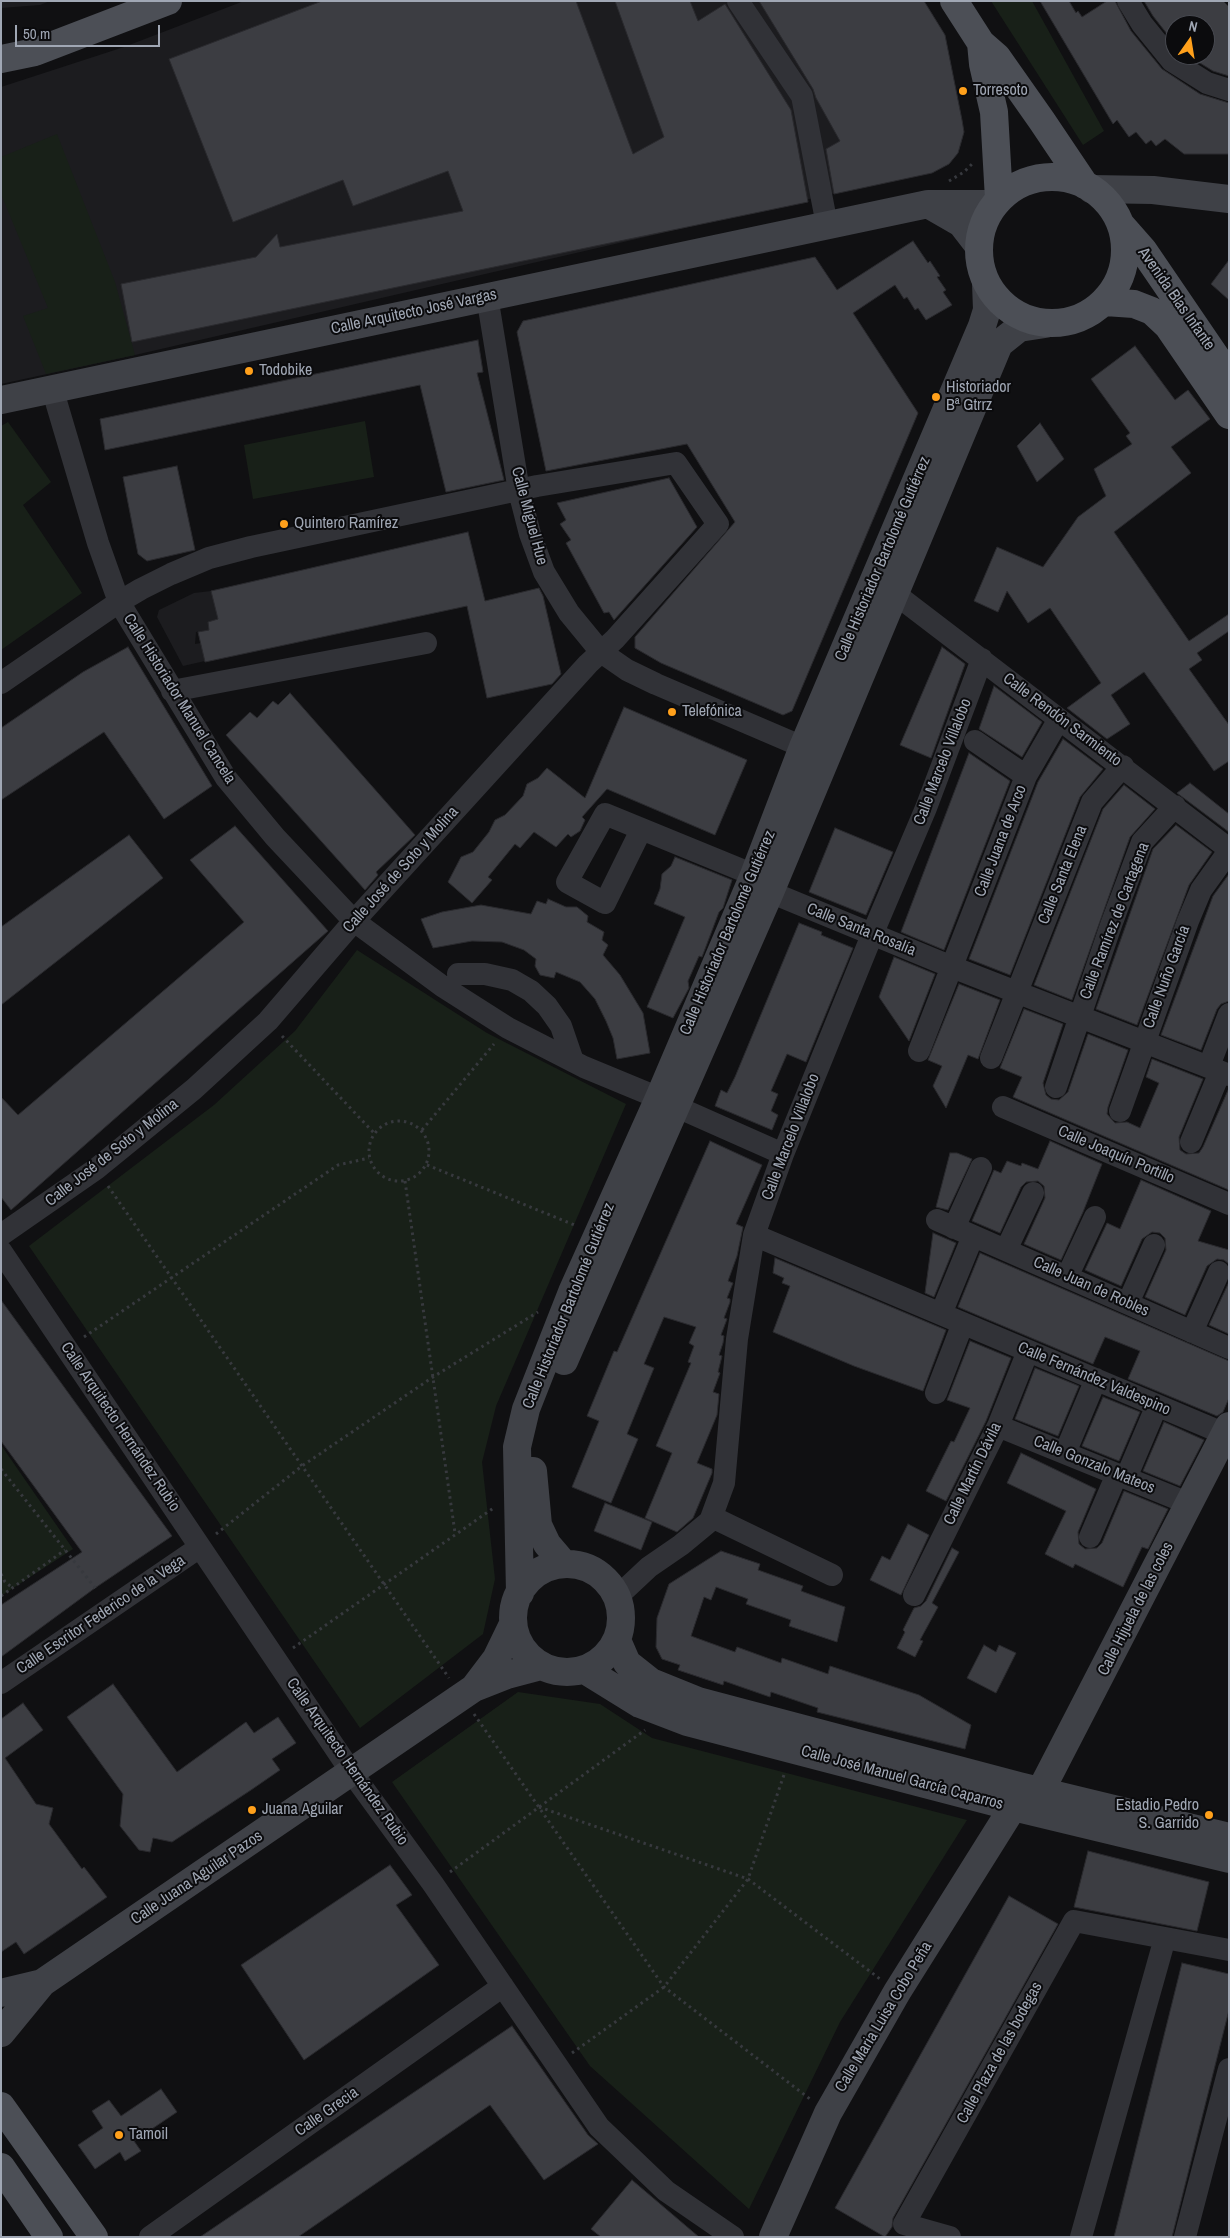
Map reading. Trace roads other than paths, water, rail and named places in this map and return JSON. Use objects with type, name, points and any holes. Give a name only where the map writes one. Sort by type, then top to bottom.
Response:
[{"type":"main road","points":[[1,59],[35,52],[168,1]]},
{"type":"main road","points":[[954,1],[981,43],[997,57],[1088,187],[1109,204],[1121,225],[1125,255],[1119,280],[1105,302],[1088,315],[1067,322],[1045,324],[1021,317],[1000,303],[986,283],[979,265],[978,245],[984,220],[997,202],[1014,187],[1029,180],[1045,177],[1061,178],[1088,187]]},
{"type":"main road","points":[[981,43],[983,64],[994,112],[997,202]]},
{"type":"main road","name":"Avenida Blas Infante","points":[[1121,225],[1142,250],[1229,376]]},
{"type":"main road","name":"Avenida Blas Infante","points":[[1105,302],[1134,304],[1152,311],[1168,326],[1229,415]]},
{"type":"main road","points":[[1,2106],[94,2237]]},
{"type":"main road","points":[[1,2167],[49,2237]]},
{"type":"street","points":[[738,1],[802,96],[827,225]]},
{"type":"street","points":[[1128,1],[1142,24],[1172,61],[1208,83],[1229,90]]},
{"type":"street","points":[[1088,187],[1153,190],[1229,199]]},
{"type":"street","points":[[1121,225],[1129,206],[1153,190]]},
{"type":"street","name":"Calle Arquitecto José Vargas","points":[[1,400],[928,204],[997,202]]},
{"type":"street","points":[[928,204],[961,223],[978,245]]},
{"type":"street","name":"Calle Historiador Bartolomé Gutiérrez","points":[[513,1624],[514,1608],[520,1593],[531,1579],[546,1569],[564,1564],[547,1544],[538,1525],[533,1465],[538,1429],[557,1376],[668,1103],[762,884],[982,326],[987,310],[986,283]]},
{"type":"street","name":"Calle Miguel Hue","points":[[487,296],[518,490],[530,534],[544,572],[569,613],[601,652],[628,670],[656,684],[814,752]]},
{"type":"street","name":"Calle Historiador Bartolomé Gutiérrez","points":[[814,752],[894,593],[999,344],[1019,328],[1045,324]]},
{"type":"street","name":"Calle Historiador Manuel Cancela","points":[[52,388],[98,543],[119,602],[226,778],[275,837],[354,921],[442,986],[508,1028],[573,1061],[668,1103]]},
{"type":"street","name":"Calle José de Soto y Molina","points":[[1,1235],[96,1169],[194,1089],[268,1021],[354,921],[615,639],[718,524],[676,463],[518,490]]},
{"type":"street","points":[[1,683],[119,602],[171,574],[209,558],[518,490]]},
{"type":"street","name":"Calle Rendón Sarmiento","points":[[894,593],[1123,766],[1229,850]]},
{"type":"street","points":[[172,691],[426,643]]},
{"type":"street","name":"Calle Marcelo Villalobo","points":[[617,1596],[649,1566],[681,1546],[710,1521],[712,1517],[724,1483],[737,1339],[754,1235],[783,1154],[872,934],[926,808],[982,659]]},
{"type":"street","name":"Calle Juana de Arco","points":[[919,1051],[1026,776],[1060,719]]},
{"type":"street","points":[[975,741],[1026,776]]},
{"type":"street","name":"Calle Santa Elena","points":[[991,1058],[1092,802],[1123,766]]},
{"type":"street","name":"Calle Ramírez de Cartagena","points":[[1056,1086],[1142,842],[1175,806]]},
{"type":"street","name":"Calle Santa Rosalía","points":[[641,830],[872,934],[1219,1071]]},
{"type":"street","name":"Calle Nuño García","points":[[1120,1111],[1188,920],[1201,890],[1229,850]]},
{"type":"street","points":[[458,974],[485,974],[512,980],[531,991],[547,1006],[561,1026],[573,1061]]},
{"type":"street","points":[[1191,1142],[1219,1071],[1229,1014]]},
{"type":"street","points":[[668,1103],[783,1154]]},
{"type":"street","name":"Calle Historiador Bartolomé Gutiérrez","points":[[520,1593],[517,1447],[526,1409],[566,1306],[598,1234],[668,1103]]},
{"type":"street","name":"Calle Joaquín Portillo","points":[[1003,1106],[1229,1204]]},
{"type":"street","points":[[941,1314],[955,1228],[981,1168]]},
{"type":"street","points":[[1006,1250],[1032,1193]]},
{"type":"street","points":[[1067,1277],[1095,1217]]},
{"type":"street","name":"Calle Juan de Robles","points":[[955,1228],[1229,1348]]},
{"type":"street","name":"Calle Fernández Valdespino","points":[[754,1235],[1157,1405],[1227,1430]]},
{"type":"street","points":[[1128,1304],[1154,1245]]},
{"type":"street","name":"Calle Arquitecto Hernández Rubio","points":[[1,1251],[352,1773],[432,1884],[599,2127],[666,2191],[734,2237]]},
{"type":"street","points":[[1192,1332],[1219,1272]]},
{"type":"street","points":[[936,1393],[963,1323]]},
{"type":"street","name":"Calle Martín Dávila","points":[[914,1595],[998,1426],[1028,1350]]},
{"type":"street","points":[[1065,1453],[1096,1379]]},
{"type":"street","points":[[1090,1537],[1157,1405]]},
{"type":"street","name":"Calle Gonzalo Mateos","points":[[998,1426],[1190,1504]]},
{"type":"street","name":"Calle Hijuela de las coles","points":[[1041,1790],[1227,1430]]},
{"type":"street","points":[[712,1517],[832,1575]]},
{"type":"street","name":"Calle Escritor Federico de la Vega","points":[[1,1683],[200,1547]]},
{"type":"street","points":[[513,1624],[518,1641],[528,1655],[541,1666],[563,1672],[585,1670],[598,1663],[609,1653],[617,1640],[622,1618],[617,1596],[608,1583],[596,1572],[580,1566],[564,1564]]},
{"type":"street","name":"Calle Juana Aguilar Pazos","points":[[468,1692],[496,1659],[513,1624]]},
{"type":"street","name":"Calle José Manuel García Caparros","points":[[617,1640],[627,1664],[651,1682],[698,1701],[1229,1837]]},
{"type":"street","name":"Calle Juana Aguilar Pazos","points":[[1,2033],[42,1983],[468,1692],[507,1675],[541,1666]]},
{"type":"street","name":"Calle José Manuel García Caparros","points":[[585,1670],[640,1704],[666,1715],[1013,1807],[1229,1859]]},
{"type":"street","name":"Calle Maria Luisa Cobo Peña","points":[[774,2237],[828,2113],[897,1992],[1013,1807]]},
{"type":"street","name":"Calle Plaza de las bodegas","points":[[950,2237],[904,2224],[1074,1921],[1229,1950]]},
{"type":"street","points":[[1081,2237],[1165,1938]]},
{"type":"street","name":"Calle Juana Aguilar Pazos","points":[[1,1994],[42,1983]]},
{"type":"street","name":"Calle Grecia","points":[[150,2237],[503,1986]]},
{"type":"street","points":[[1185,2237],[1220,2137],[1229,2069]]},
{"type":"place","name":"Torresoto","points":[[963,91]]},
{"type":"place","name":"Todobike","points":[[249,371]]},
{"type":"place","name":"Historiador Bª Gtrrz","points":[[936,397]]},
{"type":"place","name":"Quintero Ramírez","points":[[284,524]]},
{"type":"place","name":"Telefónica","points":[[672,712]]},
{"type":"place","name":"Juana Aguilar","points":[[252,1810]]},
{"type":"place","name":"Estadio Pedro S. Garrido","points":[[1209,1815]]},
{"type":"place","name":"Tamoil","points":[[119,2135]]}]
